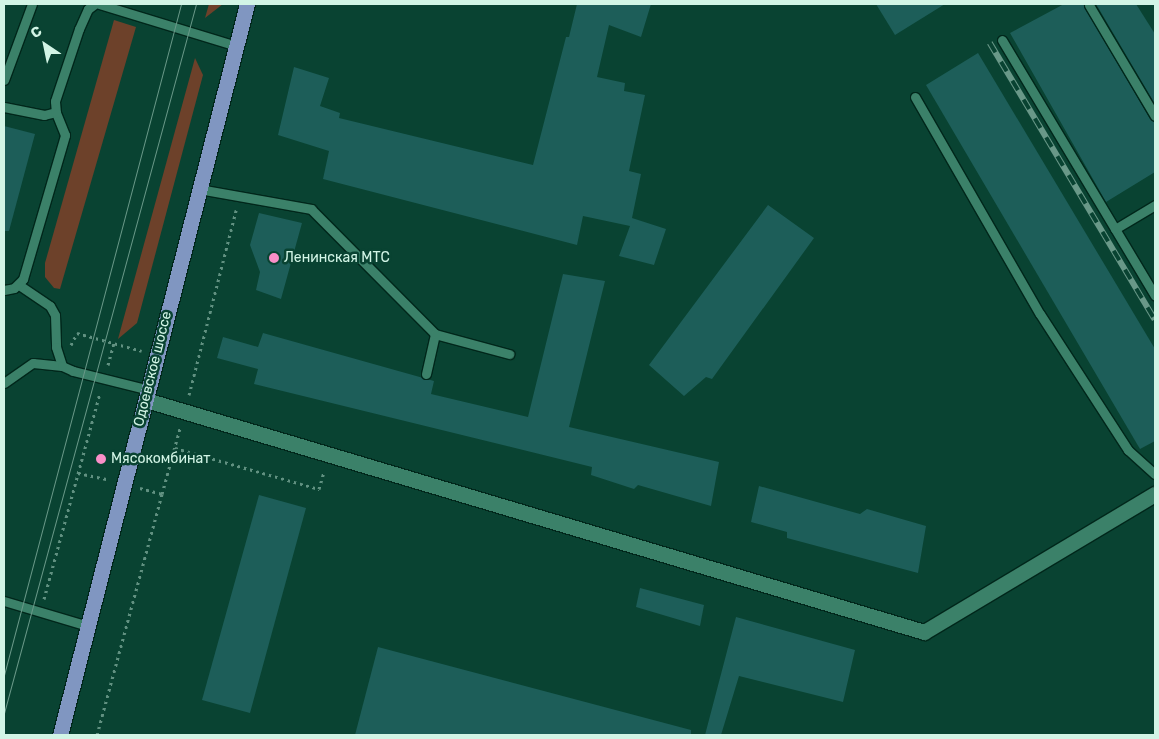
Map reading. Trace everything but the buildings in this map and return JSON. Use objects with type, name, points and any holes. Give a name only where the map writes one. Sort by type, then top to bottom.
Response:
[{"type":"main road","name":"Одоевское шоссе","points":[[60,735],[247,4]]},
{"type":"street","points":[[147,395],[185,412],[924,632],[1155,494]]},
{"type":"lane","points":[[4,80],[32,4]]},
{"type":"lane","points":[[4,290],[14,288],[23,279],[65,135],[56,112],[55,101],[79,29],[88,9],[95,4]]},
{"type":"lane","points":[[104,4],[236,46]]},
{"type":"lane","points":[[1089,5],[1155,116]]},
{"type":"lane","points":[[1002,40],[1155,296]]},
{"type":"lane","points":[[915,97],[1040,314],[1128,450],[1155,474]]},
{"type":"lane","points":[[4,107],[44,115],[56,112]]},
{"type":"lane","points":[[199,189],[311,209],[435,334],[509,354]]},
{"type":"lane","points":[[1115,229],[1155,205]]},
{"type":"lane","points":[[19,284],[50,306],[55,315],[56,347],[62,366]]},
{"type":"lane","points":[[426,374],[435,334]]},
{"type":"lane","points":[[4,383],[33,363],[62,366],[147,395]]},
{"type":"lane","points":[[4,601],[88,626]]},
{"type":"path","points":[[97,735],[185,412],[239,196]]},
{"type":"path","points":[[62,366],[77,333],[157,356]]},
{"type":"path","points":[[40,612],[114,343]]},
{"type":"path","points":[[175,448],[319,488],[328,455]]},
{"type":"path","points":[[78,473],[162,494]]},
{"type":"shaded area","points":[[209,4],[223,4],[205,18]]},
{"type":"shaded area","points":[[114,20],[136,27],[60,289],[54,288],[45,277],[45,263]]},
{"type":"shaded area","points":[[195,58],[203,75],[137,323],[118,339]]},
{"type":"tram line","points":[[4,675],[181,4]]},
{"type":"tram line","points":[[4,713],[196,4]]},
{"type":"railway","points":[[990,43],[1155,320]]},
{"type":"place","name":"Ленинская МТС","points":[[274,258]]},
{"type":"place","name":"Мясокомбинат","points":[[101,459]]}]
